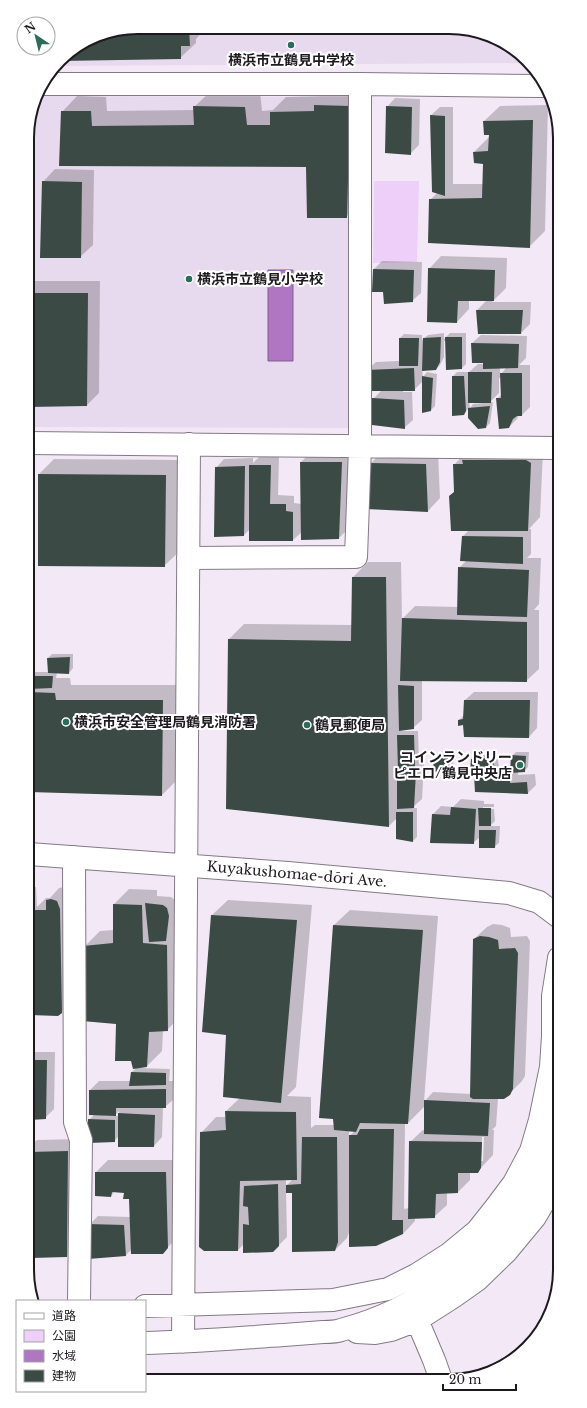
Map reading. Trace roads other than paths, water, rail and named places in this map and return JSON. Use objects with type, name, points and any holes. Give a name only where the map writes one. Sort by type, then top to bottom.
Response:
[{"type":"street","points":[[49,84],[360,84],[539,86]]},
{"type":"street","points":[[188,558],[356,557],[360,447],[360,84]]},
{"type":"street","points":[[34,443],[553,448]]},
{"type":"street","points":[[183,1342],[189,444]]},
{"type":"street","name":"Kuyakushomae-dōri Ave.","points":[[34,854],[288,873],[509,892],[539,902],[553,912]]},
{"type":"street","points":[[74,857],[75,1122],[81,1140],[80,1300]]},
{"type":"street","points":[[146,1306],[333,1300],[388,1289],[416,1276],[449,1254],[477,1231],[514,1183],[531,1151],[540,1120],[551,1067],[553,996]]},
{"type":"street","points":[[340,1331],[388,1314],[410,1302],[454,1274],[473,1258],[509,1220],[528,1194],[543,1165],[553,1136]]},
{"type":"street","points":[[146,1343],[183,1342],[340,1331],[375,1333],[391,1330],[416,1320],[453,1298],[478,1280],[506,1252],[535,1217],[553,1187]]},
{"type":"street","points":[[416,1320],[439,1374]]},
{"type":"water","points":[[268,270],[293,270],[293,361],[268,361]]},
{"type":"place","name":"横浜市立鶴見中学校","points":[[291,45]]},
{"type":"place","name":"横浜市立鶴見小学校","points":[[189,279]]},
{"type":"place","name":"横浜市安全管理局鶴見消防署","points":[[66,722]]},
{"type":"place","name":"鶴見郵便局","points":[[307,725]]},
{"type":"place","name":"コインランドリー ピエロ/鶴見中央店","points":[[520,765]]}]
